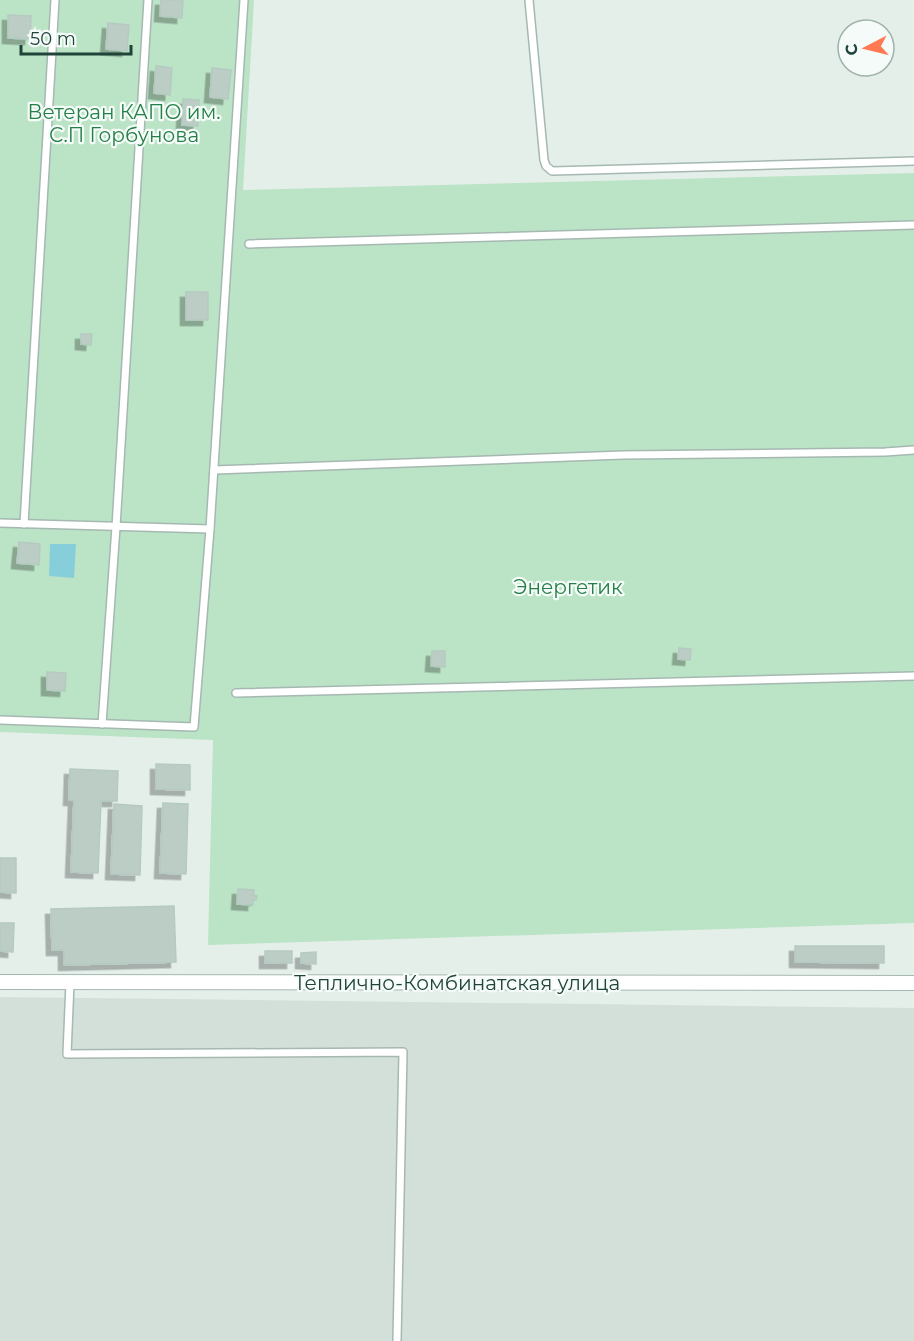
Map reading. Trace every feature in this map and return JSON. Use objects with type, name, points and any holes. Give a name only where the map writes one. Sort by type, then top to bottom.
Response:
[{"type":"street","name":"Теплично-Комбинатская улица","points":[[0,982],[914,983]]},
{"type":"lane","points":[[24,524],[55,0]]},
{"type":"lane","points":[[102,724],[148,0]]},
{"type":"lane","points":[[0,720],[194,727],[210,529],[244,0]]},
{"type":"lane","points":[[529,0],[544,160],[546,166],[552,171],[914,161]]},
{"type":"lane","points":[[249,244],[914,225]]},
{"type":"lane","points":[[214,470],[623,455],[914,450]]},
{"type":"lane","points":[[0,523],[210,529]]},
{"type":"lane","points":[[236,693],[914,676]]},
{"type":"lane","points":[[70,983],[67,1054],[403,1052],[397,1341]]},
{"type":"shaded area","points":[[0,997],[914,1008],[914,1341],[0,1341]]},
{"type":"green space","name":"Энергетик","points":[[0,0],[254,0],[243,190],[914,173],[914,923],[208,945],[213,740],[0,732]]},
{"type":"water","points":[[50,544],[76,544],[74,578],[49,576]]},
{"type":"building","points":[[161,0],[183,0],[182,18],[160,16]]},
{"type":"building","points":[[8,15],[31,16],[30,39],[8,38]]},
{"type":"building","points":[[108,23],[129,25],[127,51],[106,49]]},
{"type":"building","points":[[156,66],[172,68],[170,95],[154,93]]},
{"type":"building","points":[[212,68],[231,70],[228,99],[210,97]]},
{"type":"building","points":[[183,99],[199,100],[198,126],[182,125]]},
{"type":"building","points":[[186,292],[208,292],[208,320],[186,320]]},
{"type":"building","points":[[81,334],[92,334],[91,345],[81,344]]},
{"type":"building","points":[[19,542],[40,544],[39,565],[17,563]]},
{"type":"building","points":[[679,648],[691,649],[690,660],[678,659]]},
{"type":"building","points":[[432,651],[445,651],[445,667],[431,666]]},
{"type":"building","points":[[47,672],[66,673],[65,691],[47,690]]},
{"type":"building","points":[[156,764],[190,765],[190,790],[156,789]]},
{"type":"building","points":[[70,769],[118,771],[117,801],[101,801],[98,873],[71,872],[74,800],[69,800]]},
{"type":"building","points":[[163,803],[188,804],[186,874],[160,873]]},
{"type":"building","points":[[114,804],[142,806],[140,875],[111,874]]},
{"type":"building","points":[[0,858],[16,858],[16,893],[0,892]]},
{"type":"building","points":[[238,889],[254,890],[253,895],[257,896],[256,900],[253,900],[253,905],[237,904]]},
{"type":"building","points":[[174,906],[176,962],[64,965],[64,950],[52,950],[51,909]]},
{"type":"building","points":[[0,923],[14,923],[13,952],[0,951]]},
{"type":"building","points":[[795,946],[884,946],[884,963],[795,962]]},
{"type":"building","points":[[265,951],[292,951],[292,963],[265,963]]},
{"type":"building","points":[[316,952],[316,964],[301,963],[301,953]]},
{"type":"park label","name":"Ветеран КАПО им. С.П Горбунова","points":[[124,124]]}]
